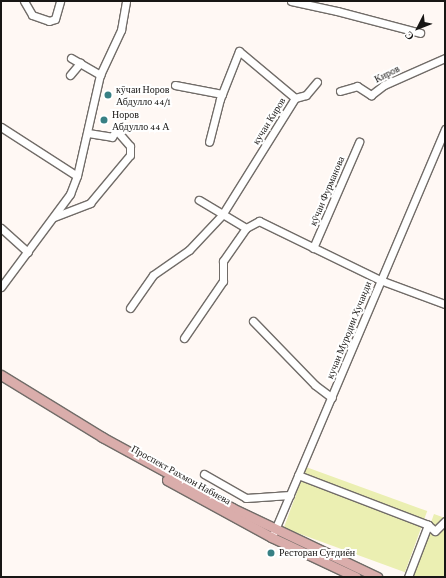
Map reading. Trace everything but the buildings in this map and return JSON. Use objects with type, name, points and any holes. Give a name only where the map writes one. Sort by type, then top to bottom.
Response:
[{"type":"main road","name":"Проспект Рахмон Набиева","points":[[1,375],[102,437],[273,534],[319,551],[377,577]]},
{"type":"main road","name":"Проспект Рахмон Набиева","points":[[1,382],[114,450],[356,577]]},
{"type":"street","points":[[24,1],[32,15],[49,21],[55,18],[60,1]]},
{"type":"street","points":[[1,286],[28,252],[70,194],[77,176],[88,133],[100,75],[121,30],[126,1]]},
{"type":"street","points":[[291,1],[337,10],[420,33]]},
{"type":"street","name":"кучаи Киров","points":[[130,308],[153,275],[189,250],[222,215],[295,98],[239,51],[222,94]]},
{"type":"street","points":[[71,58],[100,75]]},
{"type":"street","name":"Киров","points":[[340,91],[357,86],[371,95],[384,85],[445,58]]},
{"type":"street","points":[[70,75],[80,63]]},
{"type":"street","points":[[295,98],[306,96],[317,82]]},
{"type":"street","points":[[175,85],[222,94],[208,142]]},
{"type":"street","points":[[1,127],[77,176]]},
{"type":"street","name":"кучаи Муродии Хучанди","points":[[273,534],[445,129]]},
{"type":"street","points":[[54,217],[90,203],[130,155],[130,146],[116,130],[112,137],[88,133]]},
{"type":"street","name":"кӯчаи Фурманова","points":[[313,248],[358,142]]},
{"type":"street","points":[[199,200],[246,228]]},
{"type":"street","points":[[184,338],[223,281],[223,261],[246,228],[259,221],[380,280],[445,304]]},
{"type":"street","points":[[1,228],[28,252]]},
{"type":"street","points":[[253,321],[314,385],[332,398]]},
{"type":"street","points":[[204,474],[246,498],[290,495]]},
{"type":"street","points":[[298,475],[428,525],[435,531],[445,521]]},
{"type":"street","points":[[408,577],[428,525]]},
{"type":"green space","points":[[306,467],[427,511],[405,572],[284,528]]},
{"type":"green space","points":[[434,514],[445,518],[445,577],[411,577]]},
{"type":"place","name":"кӯчаи Норов Абдулло 44/1","points":[[108,95]]},
{"type":"place","name":"Норов Абдулло 44 А","points":[[104,120]]},
{"type":"place","name":"Ресторан Суғдиён","points":[[271,553]]}]
